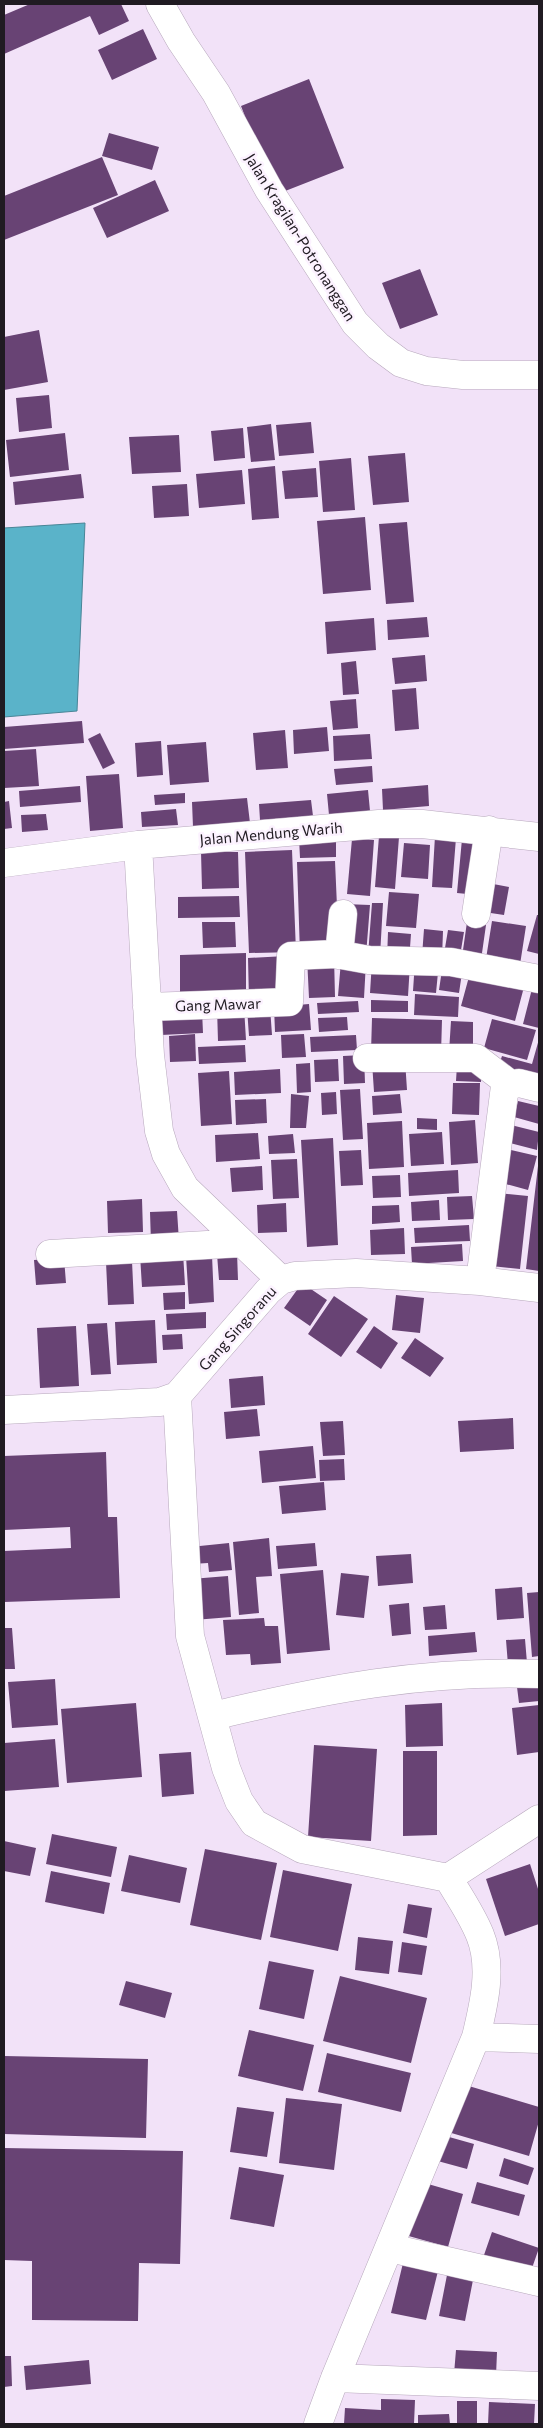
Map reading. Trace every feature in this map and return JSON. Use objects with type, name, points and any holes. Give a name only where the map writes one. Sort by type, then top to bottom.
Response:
[{"type":"street","name":"Jalan Kragilan-Potronanggan","points":[[160,4],[181,41],[216,93],[269,190],[355,323],[378,346],[401,363],[426,371],[463,375],[539,375]]},
{"type":"street","name":"Jalan Mendung Warih","points":[[4,863],[138,845],[379,824],[422,824],[539,837]]},
{"type":"street","points":[[476,914],[488,830]]},
{"type":"street","points":[[138,845],[150,1055],[159,1131],[166,1154],[185,1188],[281,1280]]},
{"type":"street","points":[[343,914],[339,955],[369,960],[451,962],[539,980]]},
{"type":"street","name":"Gang Mawar","points":[[147,1007],[289,1002],[291,956],[339,955]]},
{"type":"street","points":[[367,1058],[476,1058],[510,1084]]},
{"type":"street","points":[[480,1281],[505,1086],[519,1083],[539,1088]]},
{"type":"street","points":[[50,1254],[242,1243]]},
{"type":"street","name":"Gang Singoranu","points":[[177,1396],[268,1291],[281,1280],[295,1276],[356,1272],[480,1281],[539,1288]]},
{"type":"street","points":[[4,1410],[160,1402],[177,1396],[190,1636],[226,1768],[239,1801],[254,1823],[302,1850],[448,1878],[539,1818]]},
{"type":"street","points":[[213,1716],[301,1695],[404,1678],[488,1673],[539,1674]]},
{"type":"street","points":[[318,2424],[335,2378],[476,2037],[484,2004],[485,1955],[480,1936],[448,1878]]},
{"type":"street","points":[[476,2037],[539,2039]]},
{"type":"street","points":[[390,2248],[539,2282]]},
{"type":"street","points":[[335,2378],[539,2386]]},
{"type":"water","points":[[85,523],[77,711],[4,717],[4,528]]},
{"type":"building","points":[[30,4],[121,4],[129,21],[99,35],[90,16],[4,54],[4,15]]},
{"type":"building","points":[[143,29],[157,59],[112,80],[98,50]]},
{"type":"building","points":[[309,79],[344,168],[275,195],[241,106]]},
{"type":"building","points":[[109,133],[159,147],[152,170],[102,156]]},
{"type":"building","points":[[102,157],[118,195],[4,240],[4,196]]},
{"type":"building","points":[[155,180],[169,211],[107,238],[93,208]]},
{"type":"building","points":[[420,269],[438,315],[400,329],[382,283]]},
{"type":"building","points":[[39,330],[48,382],[4,390],[4,337]]},
{"type":"building","points":[[49,395],[52,428],[19,432],[16,398]]},
{"type":"building","points":[[311,422],[314,453],[279,456],[276,425]]},
{"type":"building","points":[[271,424],[275,460],[251,462],[247,427]]},
{"type":"building","points":[[243,428],[245,458],[214,461],[211,431]]},
{"type":"building","points":[[65,433],[69,470],[10,477],[6,440]]},
{"type":"building","points":[[179,435],[181,472],[132,474],[129,437]]},
{"type":"building","points":[[405,453],[409,502],[373,505],[368,456]]},
{"type":"building","points":[[351,458],[355,510],[323,512],[319,461]]},
{"type":"building","points":[[275,466],[279,518],[252,520],[248,469]]},
{"type":"building","points":[[316,468],[318,497],[285,499],[282,471]]},
{"type":"building","points":[[242,470],[245,504],[199,508],[196,474]]},
{"type":"building","points":[[81,474],[84,498],[15,505],[13,482]]},
{"type":"building","points":[[187,484],[189,516],[154,518],[152,486]]},
{"type":"building","points":[[365,517],[371,590],[323,594],[317,521]]},
{"type":"building","points":[[407,522],[414,602],[386,604],[379,524]]},
{"type":"building","points":[[427,617],[429,637],[388,640],[387,620]]},
{"type":"building","points":[[374,618],[376,650],[327,654],[325,622]]},
{"type":"building","points":[[425,655],[427,681],[395,684],[392,658]]},
{"type":"building","points":[[356,661],[359,694],[343,695],[341,663]]},
{"type":"building","points":[[416,688],[419,729],[395,731],[392,690]]},
{"type":"building","points":[[356,699],[358,728],[333,730],[330,701]]},
{"type":"building","points":[[82,721],[84,743],[4,749],[4,727]]},
{"type":"building","points":[[327,727],[329,751],[294,754],[293,730]]},
{"type":"building","points":[[285,730],[288,768],[256,770],[253,733]]},
{"type":"building","points":[[100,733],[115,763],[103,769],[88,739]]},
{"type":"building","points":[[370,734],[372,759],[334,761],[333,736]]},
{"type":"building","points":[[161,741],[163,775],[137,777],[135,743]]},
{"type":"building","points":[[206,742],[209,782],[170,785],[167,745]]},
{"type":"building","points":[[36,749],[39,786],[4,788],[4,751]]},
{"type":"building","points":[[372,766],[373,782],[336,785],[334,769]]},
{"type":"building","points":[[119,774],[123,828],[90,831],[86,776]]},
{"type":"building","points":[[428,785],[429,806],[383,810],[382,789]]},
{"type":"building","points":[[80,786],[81,802],[20,807],[19,791]]},
{"type":"building","points":[[368,790],[370,811],[329,815],[327,794]]},
{"type":"building","points":[[185,793],[185,803],[155,805],[154,795]]},
{"type":"building","points":[[247,798],[250,823],[193,827],[192,802]]},
{"type":"building","points":[[311,800],[313,816],[260,820],[259,804]]},
{"type":"building","points":[[9,801],[12,828],[4,829],[4,802]]},
{"type":"building","points":[[176,809],[178,825],[142,827],[141,812]]},
{"type":"building","points":[[46,814],[48,830],[22,832],[21,815]]},
{"type":"building","points":[[379,836],[399,837],[395,889],[375,887]]},
{"type":"building","points":[[435,836],[456,838],[452,888],[432,887]]},
{"type":"building","points":[[336,837],[336,857],[300,858],[299,838]]},
{"type":"building","points":[[352,839],[374,840],[370,896],[347,894]]},
{"type":"building","points":[[462,839],[482,841],[478,895],[457,893]]},
{"type":"building","points":[[404,843],[430,845],[428,879],[401,877]]},
{"type":"building","points":[[292,850],[296,952],[249,953],[245,852]]},
{"type":"building","points":[[201,852],[238,852],[239,888],[202,889]]},
{"type":"building","points":[[335,861],[339,952],[300,954],[297,862]]},
{"type":"building","points":[[488,883],[509,887],[504,915],[484,912]]},
{"type":"building","points":[[389,892],[419,894],[416,928],[386,926]]},
{"type":"building","points":[[239,896],[240,917],[178,918],[178,897]]},
{"type":"building","points":[[372,903],[383,903],[380,956],[368,955]]},
{"type":"building","points":[[344,904],[370,905],[366,955],[341,954]]},
{"type":"building","points":[[537,915],[539,915],[539,954],[527,951]]},
{"type":"building","points":[[492,921],[526,926],[519,971],[485,965]]},
{"type":"building","points":[[202,922],[235,922],[236,947],[203,948]]},
{"type":"building","points":[[467,922],[486,925],[481,960],[462,957]]},
{"type":"building","points":[[424,929],[443,931],[442,958],[422,956]]},
{"type":"building","points":[[448,930],[464,932],[459,962],[443,960]]},
{"type":"building","points":[[388,932],[411,934],[409,961],[387,959]]},
{"type":"building","points":[[246,953],[246,1000],[180,1001],[180,955]]},
{"type":"building","points":[[286,956],[288,999],[249,1000],[248,958]]},
{"type":"building","points":[[334,956],[335,997],[309,998],[307,957]]},
{"type":"building","points":[[341,961],[366,962],[364,998],[338,996]]},
{"type":"building","points":[[372,961],[410,964],[408,996],[370,993]]},
{"type":"building","points":[[415,961],[439,962],[436,993],[413,991]]},
{"type":"building","points":[[443,963],[463,966],[459,993],[439,990]]},
{"type":"building","points":[[470,973],[524,987],[515,1021],[461,1006]]},
{"type":"building","points":[[534,981],[539,983],[539,1028],[523,1024]]},
{"type":"building","points":[[415,994],[459,997],[458,1017],[414,1015]]},
{"type":"building","points":[[371,1000],[408,1001],[408,1012],[371,1012]]},
{"type":"building","points":[[358,1001],[359,1012],[318,1014],[317,1003]]},
{"type":"building","points":[[309,1004],[311,1030],[275,1032],[274,1007]]},
{"type":"building","points":[[244,1007],[246,1040],[218,1041],[217,1008]]},
{"type":"building","points":[[270,1007],[272,1035],[249,1036],[247,1008]]},
{"type":"building","points":[[202,1010],[203,1033],[161,1035],[160,1012]]},
{"type":"building","points":[[347,1017],[348,1030],[319,1032],[318,1018]]},
{"type":"building","points":[[372,1018],[442,1020],[441,1054],[371,1052]]},
{"type":"building","points":[[492,1019],[536,1030],[527,1060],[484,1048]]},
{"type":"building","points":[[451,1021],[473,1022],[473,1053],[449,1052]]},
{"type":"building","points":[[195,1034],[196,1061],[170,1062],[169,1036]]},
{"type":"building","points":[[304,1034],[306,1057],[282,1058],[281,1035]]},
{"type":"building","points":[[356,1035],[357,1050],[311,1052],[310,1037]]},
{"type":"building","points":[[539,1039],[539,1082],[497,1071],[502,1056],[532,1064]]},
{"type":"building","points":[[245,1045],[246,1062],[199,1064],[198,1047]]},
{"type":"building","points":[[364,1055],[365,1083],[344,1084],[343,1056]]},
{"type":"building","points":[[338,1059],[339,1081],[315,1082],[314,1060]]},
{"type":"building","points":[[405,1060],[407,1090],[374,1092],[372,1062]]},
{"type":"building","points":[[310,1063],[311,1092],[297,1093],[296,1064]]},
{"type":"building","points":[[457,1065],[481,1065],[481,1082],[456,1081]]},
{"type":"building","points":[[280,1069],[281,1093],[235,1095],[234,1072]]},
{"type":"building","points":[[229,1071],[232,1124],[201,1126],[198,1073]]},
{"type":"building","points":[[453,1083],[480,1083],[479,1115],[452,1114]]},
{"type":"building","points":[[360,1089],[363,1139],[343,1140],[340,1090]]},
{"type":"building","points":[[336,1092],[337,1114],[322,1115],[321,1093]]},
{"type":"building","points":[[291,1094],[309,1096],[306,1128],[290,1128]]},
{"type":"building","points":[[400,1094],[402,1113],[373,1115],[372,1096]]},
{"type":"building","points":[[266,1099],[267,1123],[236,1125],[235,1100]]},
{"type":"building","points":[[518,1101],[539,1106],[539,1124],[514,1117]]},
{"type":"building","points":[[417,1118],[437,1119],[437,1130],[417,1129]]},
{"type":"building","points":[[475,1120],[478,1163],[451,1165],[449,1122]]},
{"type":"building","points":[[402,1121],[404,1167],[369,1169],[367,1123]]},
{"type":"building","points":[[507,1124],[539,1132],[537,1150],[502,1141]]},
{"type":"building","points":[[442,1132],[444,1164],[411,1166],[409,1134]]},
{"type":"building","points":[[258,1133],[260,1159],[216,1162],[215,1135]]},
{"type":"building","points":[[293,1134],[295,1153],[269,1154],[268,1136]]},
{"type":"building","points":[[333,1138],[338,1245],[307,1247],[301,1140]]},
{"type":"building","points":[[361,1150],[363,1185],[341,1186],[339,1151]]},
{"type":"building","points":[[511,1150],[537,1156],[528,1190],[502,1183]]},
{"type":"building","points":[[297,1159],[299,1198],[273,1199],[271,1160]]},
{"type":"building","points":[[262,1166],[263,1190],[232,1192],[230,1168]]},
{"type":"building","points":[[539,1166],[539,1271],[526,1269]]},
{"type":"building","points":[[458,1170],[459,1193],[409,1196],[408,1173]]},
{"type":"building","points":[[400,1175],[401,1197],[373,1198],[372,1176]]},
{"type":"building","points":[[498,1193],[528,1196],[520,1269],[491,1266]]},
{"type":"building","points":[[472,1196],[474,1219],[448,1220],[447,1197]]},
{"type":"building","points":[[142,1199],[143,1232],[108,1233],[107,1201]]},
{"type":"building","points":[[439,1200],[440,1220],[412,1221],[411,1202]]},
{"type":"building","points":[[286,1203],[287,1232],[258,1233],[257,1205]]},
{"type":"building","points":[[399,1205],[400,1222],[372,1224],[372,1206]]},
{"type":"building","points":[[177,1211],[179,1241],[151,1243],[150,1212]]},
{"type":"building","points":[[469,1225],[470,1241],[415,1243],[414,1228]]},
{"type":"building","points":[[404,1228],[405,1254],[371,1255],[370,1230]]},
{"type":"building","points":[[462,1244],[463,1261],[412,1264],[411,1247]]},
{"type":"building","points":[[237,1252],[238,1280],[219,1280],[217,1254]]},
{"type":"building","points":[[183,1253],[185,1285],[142,1287],[140,1255]]},
{"type":"building","points":[[212,1255],[214,1302],[189,1304],[186,1256]]},
{"type":"building","points":[[64,1258],[66,1283],[36,1285],[34,1260]]},
{"type":"building","points":[[132,1261],[134,1304],[108,1305],[106,1262]]},
{"type":"building","points":[[302,1283],[327,1300],[310,1326],[284,1308]]},
{"type":"building","points":[[185,1292],[185,1309],[164,1310],[163,1293]]},
{"type":"building","points":[[396,1295],[424,1298],[420,1333],[392,1330]]},
{"type":"building","points":[[334,1296],[368,1319],[341,1357],[308,1334]]},
{"type":"building","points":[[206,1312],[206,1328],[167,1330],[166,1314]]},
{"type":"building","points":[[155,1320],[157,1363],[117,1365],[115,1322]]},
{"type":"building","points":[[107,1323],[111,1374],[91,1375],[87,1324]]},
{"type":"building","points":[[76,1326],[79,1386],[40,1388],[37,1328]]},
{"type":"building","points":[[374,1326],[398,1343],[381,1369],[356,1352]]},
{"type":"building","points":[[182,1334],[183,1349],[163,1350],[162,1335]]},
{"type":"building","points":[[415,1338],[444,1358],[430,1377],[401,1358]]},
{"type":"building","points":[[263,1376],[265,1405],[231,1408],[229,1379]]},
{"type":"building","points":[[257,1409],[260,1436],[226,1439],[224,1412]]},
{"type":"building","points":[[513,1418],[514,1449],[460,1452],[458,1421]]},
{"type":"building","points":[[343,1421],[345,1455],[323,1456],[320,1422]]},
{"type":"building","points":[[313,1446],[316,1478],[262,1483],[259,1451]]},
{"type":"building","points":[[106,1452],[108,1517],[117,1517],[120,1598],[4,1602],[4,1551],[71,1548],[70,1527],[4,1530],[4,1456]]},
{"type":"building","points":[[344,1459],[345,1480],[320,1481],[319,1460]]},
{"type":"building","points":[[324,1482],[326,1510],[282,1514],[279,1486]]},
{"type":"building","points":[[269,1538],[272,1576],[256,1577],[259,1613],[239,1615],[233,1542]]},
{"type":"building","points":[[229,1543],[232,1570],[209,1572],[208,1563],[192,1564],[190,1547]]},
{"type":"building","points":[[315,1543],[317,1566],[278,1569],[276,1546]]},
{"type":"building","points":[[411,1554],[413,1583],[378,1586],[376,1556]]},
{"type":"building","points":[[323,1570],[330,1650],[287,1654],[280,1574]]},
{"type":"building","points":[[341,1573],[369,1576],[364,1618],[336,1615]]},
{"type":"building","points":[[228,1576],[231,1617],[194,1620],[191,1579]]},
{"type":"building","points":[[522,1587],[524,1618],[497,1620],[495,1589]]},
{"type":"building","points":[[539,1592],[539,1656],[532,1657],[527,1593]]},
{"type":"building","points":[[409,1603],[411,1634],[392,1636],[389,1605]]},
{"type":"building","points":[[445,1605],[447,1629],[425,1630],[423,1607]]},
{"type":"building","points":[[264,1618],[265,1626],[278,1626],[281,1663],[251,1665],[250,1654],[226,1655],[223,1620]]},
{"type":"building","points":[[4,1628],[12,1628],[15,1669],[4,1669]]},
{"type":"building","points":[[475,1632],[477,1652],[429,1656],[428,1636]]},
{"type":"building","points":[[525,1639],[527,1663],[508,1665],[506,1640]]},
{"type":"building","points":[[539,1676],[539,1701],[519,1703],[516,1679]]},
{"type":"building","points":[[55,1679],[58,1725],[12,1728],[8,1682]]},
{"type":"building","points":[[136,1703],[142,1777],[67,1783],[61,1709]]},
{"type":"building","points":[[442,1703],[443,1746],[406,1747],[405,1705]]},
{"type":"building","points":[[539,1705],[539,1752],[517,1755],[512,1708]]},
{"type":"building","points":[[55,1739],[59,1787],[4,1791],[4,1743]]},
{"type":"building","points":[[314,1745],[377,1749],[371,1841],[308,1837]]},
{"type":"building","points":[[403,1751],[437,1751],[437,1835],[403,1836]]},
{"type":"building","points":[[191,1752],[194,1794],[162,1797],[159,1754]]},
{"type":"building","points":[[52,1834],[117,1847],[111,1877],[46,1864]]},
{"type":"building","points":[[4,1841],[36,1848],[30,1876],[4,1871]]},
{"type":"building","points":[[205,1849],[277,1863],[261,1940],[190,1925]]},
{"type":"building","points":[[129,1855],[187,1868],[180,1903],[121,1891]]},
{"type":"building","points":[[530,1864],[539,1892],[539,1924],[505,1936],[486,1879]]},
{"type":"building","points":[[283,1870],[352,1884],[338,1951],[270,1937]]},
{"type":"building","points":[[51,1871],[110,1883],[104,1914],[45,1902]]},
{"type":"building","points":[[408,1904],[432,1908],[427,1938],[403,1933]]},
{"type":"building","points":[[358,1937],[393,1941],[389,1974],[355,1970]]},
{"type":"building","points":[[402,1942],[427,1946],[422,1975],[398,1972]]},
{"type":"building","points":[[269,1961],[314,1970],[304,2019],[259,2009]]},
{"type":"building","points":[[340,1976],[427,1998],[411,2063],[323,2041]]},
{"type":"building","points":[[126,1981],[172,1993],[165,2018],[119,2005]]},
{"type":"building","points":[[249,2030],[314,2045],[303,2091],[238,2076]]},
{"type":"building","points":[[327,2053],[411,2073],[401,2112],[318,2092]]},
{"type":"building","points":[[4,2056],[148,2059],[146,2138],[4,2134]]},
{"type":"building","points":[[462,2084],[539,2107],[539,2121],[529,2156],[448,2132]]},
{"type":"building","points":[[286,2098],[342,2104],[334,2170],[279,2163]]},
{"type":"building","points":[[237,2107],[274,2112],[267,2157],[230,2152]]},
{"type":"building","points":[[442,2135],[474,2144],[467,2169],[434,2160]]},
{"type":"building","points":[[4,2148],[183,2151],[180,2264],[139,2263],[138,2321],[32,2320],[32,2261],[4,2260]]},
{"type":"building","points":[[504,2158],[534,2168],[528,2185],[499,2176]]},
{"type":"building","points":[[239,2167],[284,2175],[274,2227],[230,2219]]},
{"type":"building","points":[[421,2182],[463,2194],[448,2247],[405,2235]]},
{"type":"building","points":[[477,2182],[525,2195],[519,2216],[471,2203]]},
{"type":"building","points":[[492,2232],[539,2248],[531,2271],[484,2255]]},
{"type":"building","points":[[403,2263],[438,2271],[426,2320],[391,2313]]},
{"type":"building","points":[[447,2275],[473,2280],[465,2321],[439,2316]]},
{"type":"building","points":[[456,2350],[497,2352],[496,2376],[454,2374]]},
{"type":"building","points":[[4,2356],[11,2356],[12,2386],[4,2387]]},
{"type":"building","points":[[89,2360],[91,2384],[26,2390],[24,2366]]},
{"type":"building","points":[[381,2399],[415,2400],[414,2424],[344,2424],[345,2408],[381,2410]]},
{"type":"building","points":[[457,2401],[477,2401],[477,2424],[457,2424]]},
{"type":"building","points":[[489,2402],[535,2404],[534,2424],[488,2424]]},
{"type":"building","points":[[449,2414],[450,2424],[418,2424],[418,2415]]}]
